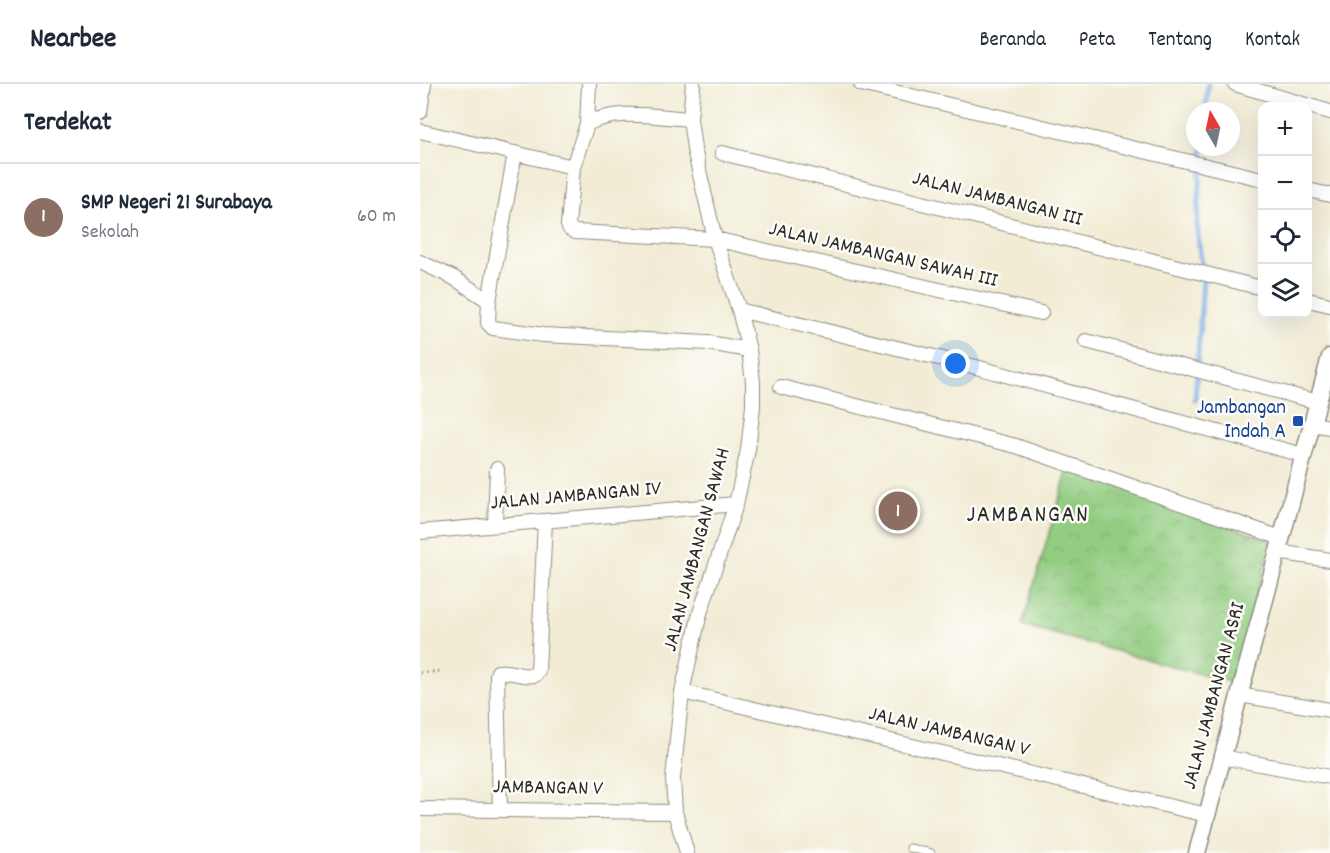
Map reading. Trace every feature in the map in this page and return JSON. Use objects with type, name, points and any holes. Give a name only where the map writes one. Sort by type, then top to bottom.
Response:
[{"type":"street","points":[[420,112],[424,84]]},
{"type":"street","points":[[589,84],[587,124],[573,167],[568,225],[570,229],[575,232],[715,239]]},
{"type":"street","name":"JALAN JAMBANGAN SAWAH","points":[[687,853],[675,812],[673,777],[682,692],[700,613],[736,504],[748,450],[753,406],[749,350],[739,310],[715,239],[694,149],[690,119],[693,84]]},
{"type":"street","points":[[861,84],[1258,178]]},
{"type":"street","points":[[1235,84],[1330,112]]},
{"type":"street","points":[[587,124],[594,120],[625,114],[690,119]]},
{"type":"street","points":[[420,130],[573,167]]},
{"type":"street","points":[[515,153],[489,301],[488,323],[493,328],[543,335],[708,344],[749,350]]},
{"type":"street","name":"JALAN JAMBANGAN III","points":[[722,153],[1258,287]]},
{"type":"street","points":[[1312,191],[1330,195]]},
{"type":"street","name":"JALAN JAMBANGAN SAWAH III","points":[[715,239],[1041,313]]},
{"type":"street","points":[[420,262],[454,278],[489,301]]},
{"type":"street","points":[[1312,301],[1330,305]]},
{"type":"street","points":[[739,310],[976,367],[1303,455]]},
{"type":"street","points":[[1086,341],[1318,402]]},
{"type":"street","name":"JALAN JAMBANGAN ASRI","points":[[1197,853],[1330,357]]},
{"type":"street","points":[[781,387],[1016,446],[1279,545],[1330,560]]},
{"type":"street","points":[[1311,424],[1330,428]]},
{"type":"street","points":[[495,525],[497,469]]},
{"type":"street","name":"JALAN JAMBANGAN IV","points":[[420,531],[736,504]]},
{"type":"street","points":[[500,810],[497,675],[498,672],[506,671],[529,677],[536,675],[538,671],[545,521]]},
{"type":"street","name":"JALAN JAMBANGAN V","points":[[682,692],[1207,815]]},
{"type":"street","points":[[1239,694],[1330,710]]},
{"type":"street","points":[[1222,757],[1330,777]]},
{"type":"street","name":"JAMBANGAN V","points":[[420,809],[675,812]]},
{"type":"lane","points":[[910,848],[931,853]]},
{"type":"path","points":[[420,673],[442,671]]},
{"type":"green space","points":[[1068,469],[1272,541],[1233,683],[1022,625]]},
{"type":"waterway","points":[[1207,102],[1208,84]]},
{"type":"waterway","points":[[1195,400],[1203,281],[1197,226],[1202,156]]},
{"type":"place","name":"Jambangan Indah A","points":[[1298,421]]},
{"type":"place","name":"SMP Negeri 21 Surabaya","points":[[898,511]]},
{"type":"district","name":"JAMBANGAN","points":[[1028,516]]}]
